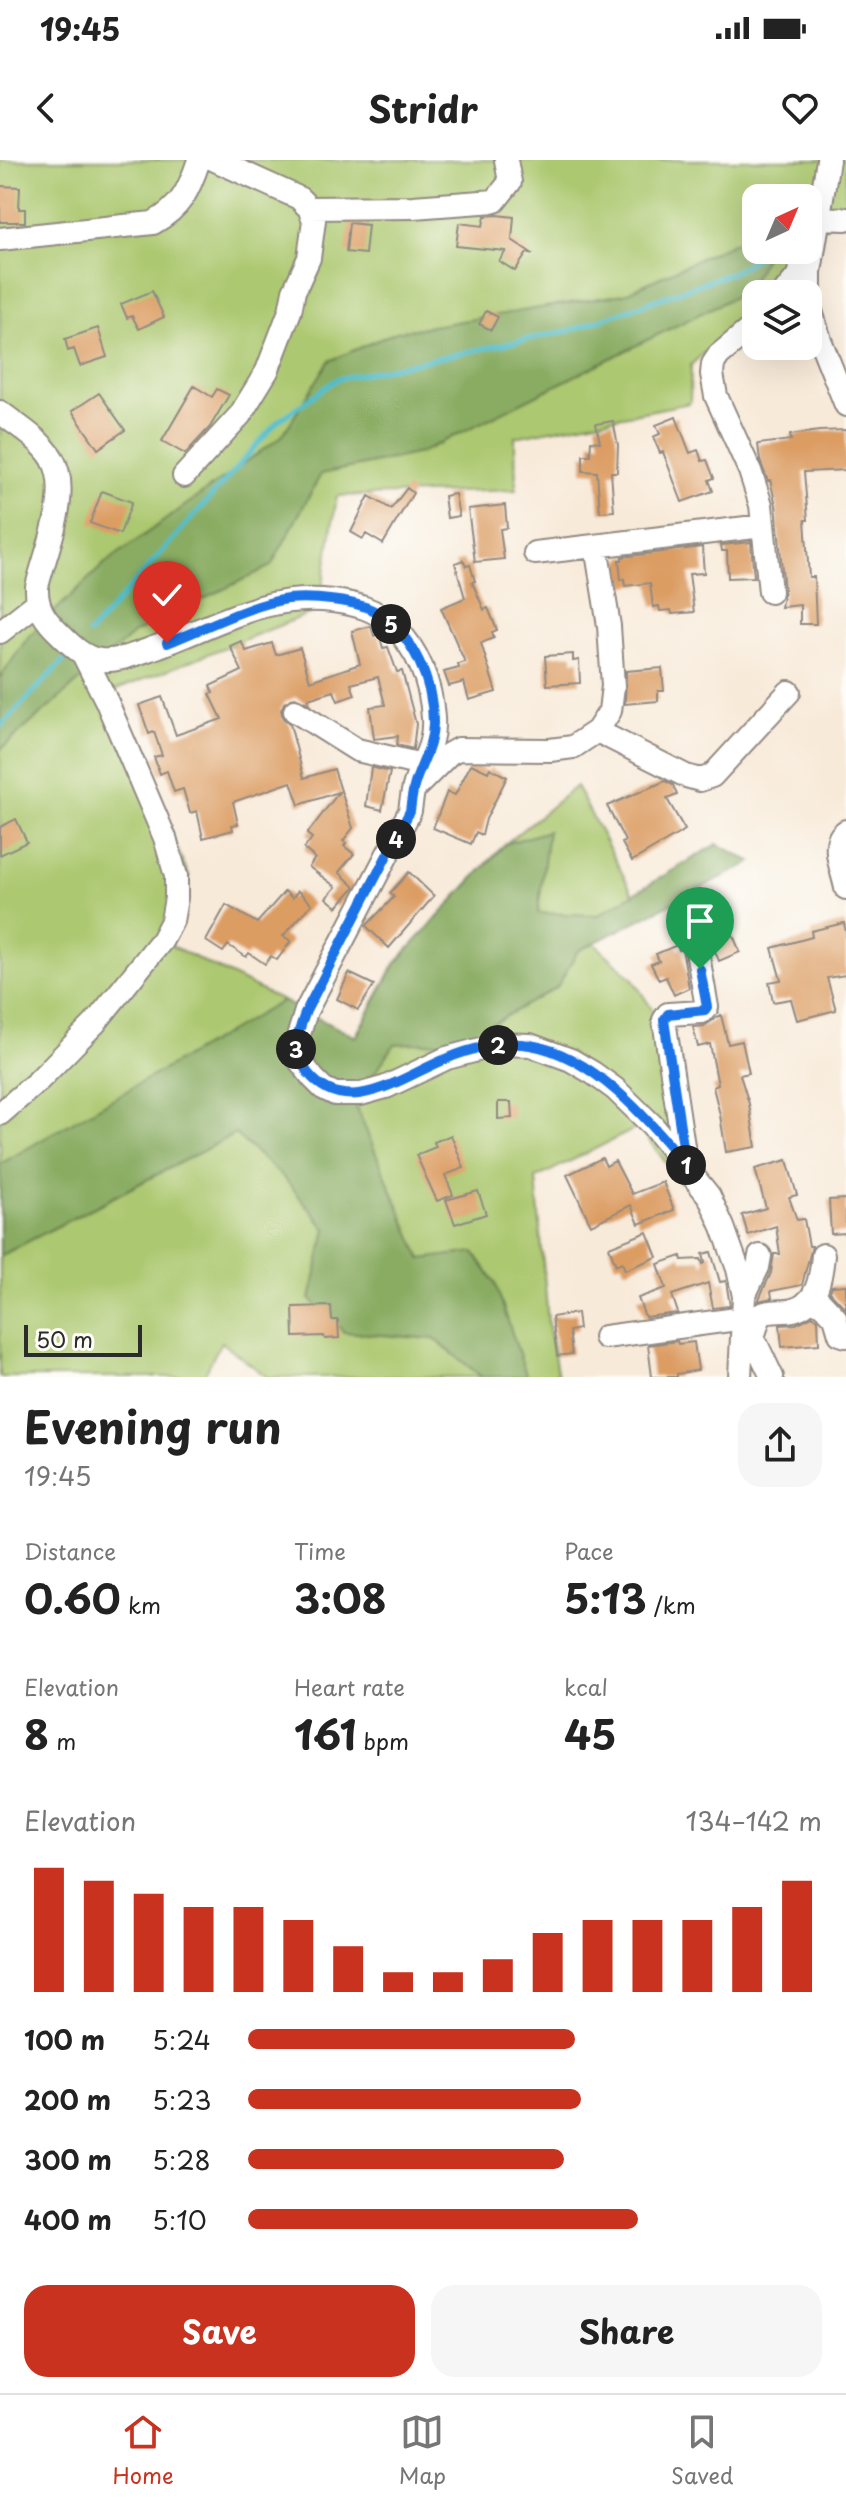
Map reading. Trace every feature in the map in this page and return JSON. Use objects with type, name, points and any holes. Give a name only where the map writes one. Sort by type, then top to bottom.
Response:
[{"type":"street","points":[[0,239],[153,223],[170,214],[182,199],[199,160]]},
{"type":"street","points":[[184,476],[235,422],[267,371],[290,311],[294,291],[309,258],[314,220],[309,208],[299,198],[215,160]]},
{"type":"street","points":[[309,208],[413,207],[495,201],[510,182],[506,160]]},
{"type":"street","points":[[822,199],[828,160]]},
{"type":"street","points":[[822,224],[846,219]]},
{"type":"street","points":[[811,264],[810,308],[846,405]]},
{"type":"street","points":[[742,336],[719,355],[713,364],[712,374],[716,396],[750,471],[761,505],[770,592]]},
{"type":"street","points":[[0,412],[43,447],[59,473],[61,494],[39,580],[37,603],[56,630],[83,654],[99,660],[136,654],[258,607],[288,599],[362,606],[377,612],[410,645],[431,696],[433,741],[413,789],[410,811],[306,1011],[295,1047],[306,1071],[323,1088],[335,1094],[361,1094],[386,1087],[447,1058],[500,1044],[530,1045],[571,1060],[593,1073],[615,1089],[652,1125],[709,1196],[738,1269],[745,1324],[772,1377]]},
{"type":"street","points":[[535,553],[763,526]]},
{"type":"street","points":[[413,789],[458,749],[550,750],[573,747],[597,731],[610,711],[613,686],[609,626],[596,546]]},
{"type":"street","points":[[0,632],[37,603]]},
{"type":"street","points":[[0,1114],[38,1081],[95,1023],[162,940],[172,921],[176,876],[165,838],[83,654]]},
{"type":"street","points":[[597,731],[686,776],[700,780],[712,776],[789,692]]},
{"type":"street","points":[[295,711],[357,750],[422,765]]},
{"type":"street","points":[[846,831],[840,834],[837,843],[846,888]]},
{"type":"street","points":[[686,1166],[664,1020],[668,1014],[702,1012],[707,1007],[696,945]]},
{"type":"street","points":[[605,1337],[745,1324],[764,1312],[793,1310],[813,1296],[818,1286],[823,1255]]},
{"type":"street","points":[[740,1377],[745,1324],[760,1256]]},
{"type":"street","points":[[807,1302],[821,1302],[835,1317],[840,1334],[846,1336]]},
{"type":"green space","points":[[0,160],[846,160],[845,204],[822,230],[822,184],[742,184],[742,264],[791,264],[777,280],[742,280],[742,316],[691,365],[690,403],[515,437],[516,490],[337,496],[319,610],[109,693],[189,876],[184,912],[170,945],[355,1037],[395,964],[505,844],[576,786],[638,903],[594,943],[632,978],[673,1042],[696,1164],[680,1182],[639,1127],[536,1178],[548,1322],[558,1377],[267,1377],[221,1342],[203,1377],[0,1377]]},
{"type":"green space","points":[[742,239],[742,264],[761,264],[752,280],[742,280],[742,293],[420,453],[321,474],[271,566],[134,633],[0,750],[0,678],[29,636],[104,564],[282,436],[329,361],[396,332],[624,294]]},
{"type":"green space","points":[[548,831],[538,913],[598,915],[717,844],[752,862],[578,951],[557,987],[462,1041],[395,1044],[354,1102],[421,1259],[474,1252],[495,1283],[527,1377],[482,1377],[434,1339],[344,1332],[310,1299],[326,1229],[285,1179],[235,1134],[0,1256],[0,1164],[282,1001],[356,1037],[395,964],[505,844]]},
{"type":"building","points":[[0,186],[20,187],[19,209],[25,209],[25,222],[0,222]]},
{"type":"building","points":[[485,216],[514,217],[512,240],[533,254],[527,253],[515,271],[499,261],[506,251],[456,246],[459,223],[483,226]]},
{"type":"building","points":[[349,223],[368,225],[365,254],[346,252]]},
{"type":"building","points":[[152,291],[164,317],[139,329],[132,316],[127,318],[121,304]]},
{"type":"building","points":[[486,311],[498,317],[491,330],[479,324]]},
{"type":"building","points":[[98,328],[107,357],[80,366],[74,349],[68,351],[65,339]]},
{"type":"building","points":[[194,386],[212,397],[217,389],[229,395],[210,427],[185,454],[162,441]]},
{"type":"building","points":[[99,393],[125,430],[98,449],[72,411]]},
{"type":"building","points":[[676,417],[690,453],[698,450],[702,461],[707,460],[714,478],[709,480],[713,491],[682,502],[663,452],[660,453],[653,437],[660,434],[656,425]]},
{"type":"building","points":[[613,421],[618,445],[617,472],[611,472],[614,511],[600,512],[597,472],[583,471],[583,455],[590,455],[591,441],[600,442],[596,424]]},
{"type":"building","points":[[846,430],[846,470],[804,472],[809,577],[814,577],[816,624],[800,624],[800,605],[781,607],[784,591],[776,505],[770,480],[760,460],[758,444],[791,440],[790,435]]},
{"type":"building","points":[[407,488],[413,493],[383,544],[366,534],[363,539],[351,532],[369,496],[391,509]]},
{"type":"building","points":[[102,491],[132,502],[120,534],[90,523]]},
{"type":"building","points":[[455,494],[459,516],[447,518],[444,496]]},
{"type":"building","points":[[505,505],[507,528],[500,529],[504,559],[475,562],[468,509]]},
{"type":"building","points":[[751,542],[754,577],[728,578],[727,551],[722,551],[721,545]]},
{"type":"building","points":[[702,547],[704,573],[689,574],[694,612],[672,614],[671,610],[660,611],[659,606],[653,607],[650,583],[625,586],[624,579],[621,580],[619,560],[622,557]]},
{"type":"building","points":[[463,560],[466,566],[470,565],[475,581],[472,582],[497,630],[492,632],[494,638],[481,643],[496,692],[469,700],[464,682],[449,686],[444,672],[459,668],[458,664],[465,662],[441,608],[465,598],[455,563]]},
{"type":"building","points":[[371,626],[374,636],[379,634],[383,648],[388,647],[397,672],[402,671],[416,724],[413,749],[397,745],[398,736],[374,739],[370,707],[385,705],[378,677],[351,684],[355,695],[338,701],[334,691],[308,699],[310,704],[295,697],[284,703],[281,710],[283,718],[290,724],[304,778],[334,769],[353,828],[343,841],[346,843],[344,846],[354,854],[339,872],[355,887],[337,907],[326,898],[336,887],[309,867],[315,858],[304,849],[312,838],[307,834],[339,792],[299,805],[291,782],[233,802],[238,824],[232,825],[233,830],[203,838],[197,811],[190,813],[183,789],[174,792],[167,771],[160,774],[154,757],[162,755],[154,732],[149,734],[139,705],[162,697],[176,735],[222,719],[210,694],[213,693],[210,686],[242,671],[230,646],[241,641],[246,651],[272,643],[276,655],[300,648],[310,681],[360,664],[352,631]]},
{"type":"building","points":[[573,654],[573,661],[579,660],[580,683],[547,685],[545,656]]},
{"type":"building","points":[[662,668],[664,691],[658,691],[658,701],[625,704],[626,671]]},
{"type":"building","points":[[471,764],[488,772],[490,768],[507,777],[486,819],[482,835],[476,832],[471,844],[433,828],[447,792],[455,795]]},
{"type":"building","points":[[371,767],[390,772],[382,810],[366,806]]},
{"type":"building","points":[[665,781],[673,785],[677,795],[667,799],[685,830],[632,861],[607,806]]},
{"type":"building","points":[[16,819],[27,842],[0,855],[0,827]]},
{"type":"building","points":[[409,872],[434,896],[389,948],[366,926],[394,897],[390,893]]},
{"type":"building","points":[[285,891],[292,898],[298,891],[312,904],[283,936],[291,941],[277,960],[271,956],[265,964],[249,953],[246,957],[228,945],[223,952],[206,941],[226,905],[257,923]]},
{"type":"building","points":[[844,923],[846,975],[827,978],[836,1010],[797,1020],[791,999],[773,1002],[769,982],[781,980],[772,948],[812,937],[811,931]]},
{"type":"building","points":[[733,935],[740,952],[719,961],[712,943]]},
{"type":"building","points":[[677,945],[679,950],[682,948],[689,988],[674,995],[666,977],[659,980],[651,964],[659,961],[656,954]]},
{"type":"building","points":[[349,973],[374,985],[358,1010],[337,999]]},
{"type":"building","points":[[721,1015],[728,1044],[742,1041],[749,1073],[740,1075],[749,1104],[756,1147],[726,1152],[713,1087],[718,1085],[710,1044],[698,1047],[693,1027],[704,1026]]},
{"type":"building","points":[[498,1102],[511,1102],[512,1118],[498,1119]]},
{"type":"building","points":[[451,1135],[464,1168],[445,1175],[453,1195],[437,1201],[416,1155],[436,1147],[434,1142]]},
{"type":"building","points":[[602,1158],[606,1166],[615,1161],[632,1194],[663,1182],[674,1210],[639,1224],[631,1205],[591,1225],[567,1175]]},
{"type":"building","points":[[787,1160],[797,1195],[789,1197],[797,1220],[804,1219],[809,1246],[812,1246],[802,1285],[771,1291],[772,1298],[758,1301],[771,1273],[774,1254],[780,1254],[776,1226],[748,1235],[742,1215],[766,1208],[755,1169]]},
{"type":"building","points":[[478,1191],[486,1214],[455,1224],[446,1200]]},
{"type":"building","points":[[846,1199],[846,1233],[831,1234],[829,1200]]},
{"type":"building","points":[[647,1232],[657,1257],[625,1270],[622,1262],[616,1265],[609,1247]]},
{"type":"building","points":[[711,1252],[720,1282],[726,1281],[730,1306],[713,1308],[708,1283],[672,1295],[678,1313],[645,1317],[638,1298],[666,1288],[658,1264],[681,1256],[682,1260],[701,1259],[703,1264],[703,1254]]},
{"type":"building","points":[[846,1285],[846,1309],[830,1292],[832,1286]]},
{"type":"building","points":[[331,1306],[332,1320],[338,1320],[339,1338],[294,1337],[293,1307]]},
{"type":"building","points":[[577,1313],[579,1329],[569,1331],[572,1354],[557,1356],[552,1317]]},
{"type":"building","points":[[812,1316],[818,1319],[819,1344],[782,1347],[780,1325],[796,1324]]},
{"type":"building","points":[[677,1341],[678,1344],[694,1342],[698,1370],[677,1374],[677,1377],[652,1377],[648,1345]]},
{"type":"waterway","points":[[89,634],[278,421],[337,379],[572,330],[736,271],[747,264]]},
{"type":"waterway","points":[[0,727],[67,657]]},
{"type":"route","points":[[167,643],[258,607],[288,599],[339,602],[377,612],[410,645],[425,675],[431,696],[433,741],[413,789],[410,811],[306,1011],[295,1047],[306,1071],[323,1088],[335,1094],[361,1094],[386,1087],[447,1058],[480,1048],[500,1044],[530,1045],[571,1060],[615,1089],[652,1125],[686,1166],[664,1020],[668,1014],[705,1010],[700,969]]}]
